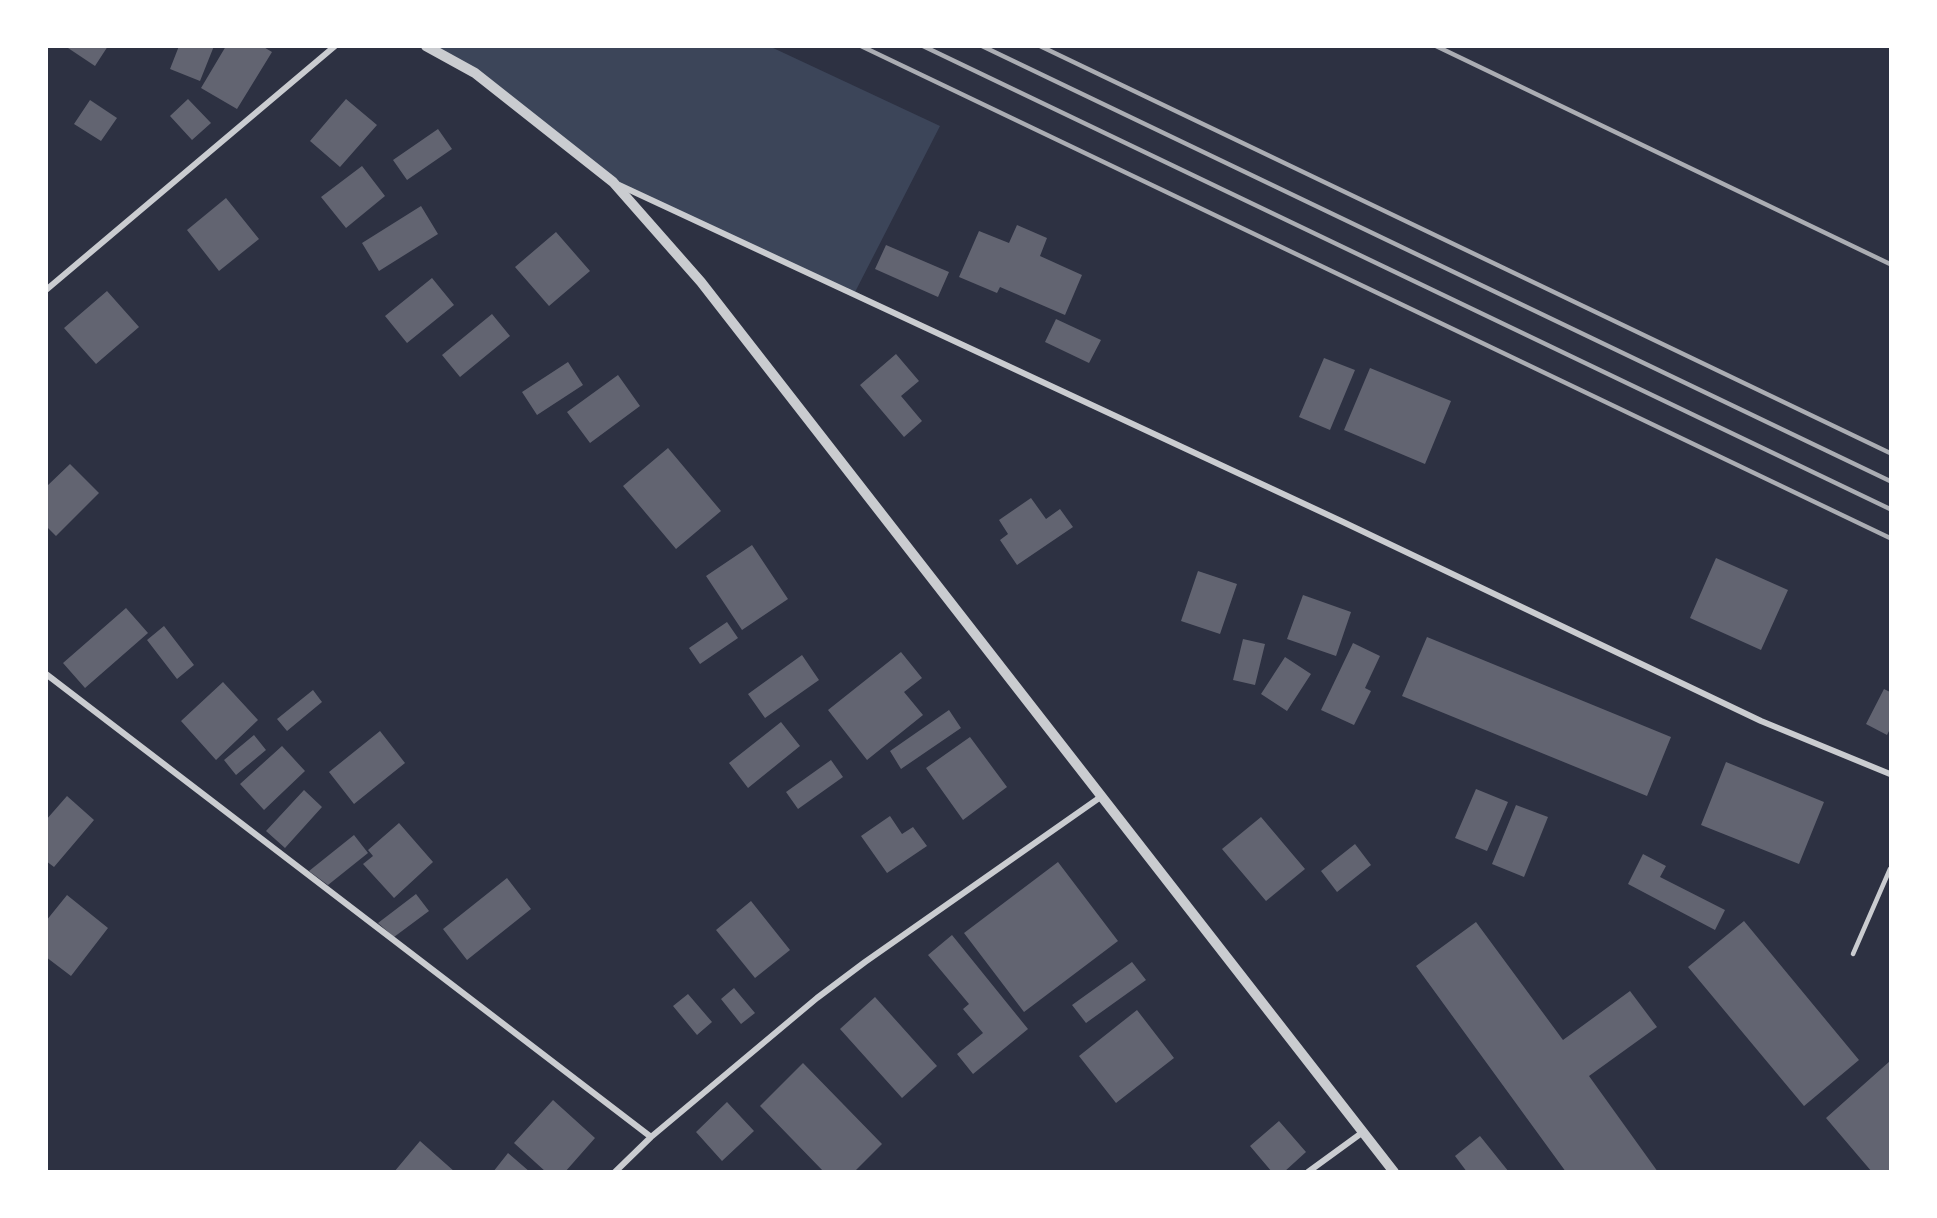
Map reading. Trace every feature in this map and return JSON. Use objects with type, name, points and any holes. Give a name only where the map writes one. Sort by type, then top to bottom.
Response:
[{"type":"street","points":[[46,290],[335,46]]},
{"type":"street","points":[[426,46],[475,73],[613,182],[701,282],[1394,1172]]},
{"type":"street","points":[[613,182],[1341,521],[1761,721],[1890,774]]},
{"type":"street","points":[[46,674],[651,1137]]},
{"type":"street","points":[[615,1172],[651,1137],[817,998],[1101,796]]},
{"type":"street","points":[[1308,1172],[1363,1132]]},
{"type":"lane","points":[[1854,954],[1890,869]]},
{"type":"shaded area","points":[[426,47],[771,47],[940,126],[854,294],[613,182],[475,73]]},
{"type":"building","points":[[65,46],[108,46],[95,66]]},
{"type":"building","points":[[179,46],[214,46],[200,81],[170,69]]},
{"type":"building","points":[[226,46],[262,46],[272,52],[237,109],[201,88]]},
{"type":"building","points":[[188,99],[211,123],[192,140],[170,116]]},
{"type":"building","points":[[346,99],[377,125],[340,167],[310,141]]},
{"type":"building","points":[[90,100],[117,118],[101,141],[74,124]]},
{"type":"building","points":[[438,129],[452,149],[407,180],[393,160]]},
{"type":"building","points":[[362,166],[385,196],[346,228],[321,197]]},
{"type":"building","points":[[226,198],[259,239],[219,271],[187,230]]},
{"type":"building","points":[[421,206],[438,234],[379,271],[362,243]]},
{"type":"building","points":[[1017,225],[1047,238],[1040,256],[1082,275],[1065,315],[1000,287],[997,293],[959,277],[979,231],[1009,243]]},
{"type":"building","points":[[556,232],[590,271],[549,306],[515,267]]},
{"type":"building","points":[[886,245],[949,272],[938,297],[875,269]]},
{"type":"building","points":[[432,278],[454,305],[407,343],[385,316]]},
{"type":"building","points":[[107,291],[139,327],[96,364],[64,328]]},
{"type":"building","points":[[492,314],[510,336],[460,377],[442,355]]},
{"type":"building","points":[[1056,319],[1101,340],[1089,363],[1045,342]]},
{"type":"building","points":[[896,354],[919,381],[901,396],[922,421],[904,437],[860,385]]},
{"type":"building","points":[[1324,358],[1355,370],[1330,430],[1299,417]]},
{"type":"building","points":[[568,362],[583,385],[537,415],[522,392]]},
{"type":"building","points":[[1370,368],[1451,401],[1425,464],[1344,430]]},
{"type":"building","points":[[618,375],[640,406],[590,443],[567,412]]},
{"type":"building","points":[[668,448],[721,511],[676,549],[623,486]]},
{"type":"building","points":[[70,464],[99,493],[56,536],[46,526],[46,487]]},
{"type":"building","points":[[1031,498],[1046,519],[1060,509],[1073,527],[1017,565],[1000,540],[1008,534],[999,520]]},
{"type":"building","points":[[752,545],[788,599],[742,630],[706,576]]},
{"type":"building","points":[[1716,558],[1788,590],[1761,650],[1690,618]]},
{"type":"building","points":[[1198,571],[1237,584],[1220,634],[1181,621]]},
{"type":"building","points":[[1303,595],[1351,612],[1336,656],[1287,639]]},
{"type":"building","points":[[126,608],[148,633],[85,688],[63,663]]},
{"type":"building","points":[[727,622],[738,638],[700,664],[689,648]]},
{"type":"building","points":[[164,626],[194,665],[177,679],[147,640]]},
{"type":"building","points":[[1427,637],[1671,737],[1647,796],[1402,696]]},
{"type":"building","points":[[1243,639],[1265,644],[1255,685],[1233,680]]},
{"type":"building","points":[[1353,643],[1380,656],[1365,688],[1371,691],[1354,725],[1321,710]]},
{"type":"building","points":[[901,652],[922,678],[904,692],[923,715],[867,760],[828,710]]},
{"type":"building","points":[[802,655],[819,680],[765,718],[748,694]]},
{"type":"building","points":[[1285,657],[1311,674],[1287,711],[1261,694]]},
{"type":"building","points":[[223,682],[258,720],[216,760],[181,721]]},
{"type":"building","points":[[1884,689],[1890,692],[1890,729],[1887,735],[1866,724]]},
{"type":"building","points":[[313,690],[322,702],[287,731],[277,719]]},
{"type":"building","points":[[949,710],[961,728],[901,769],[890,751]]},
{"type":"building","points":[[781,722],[800,746],[748,788],[729,763]]},
{"type":"building","points":[[380,731],[405,763],[354,804],[329,772]]},
{"type":"building","points":[[254,735],[266,750],[236,775],[224,760]]},
{"type":"building","points":[[970,737],[1007,787],[963,820],[926,768]]},
{"type":"building","points":[[282,746],[305,771],[264,810],[240,784]]},
{"type":"building","points":[[831,760],[843,777],[798,809],[786,792]]},
{"type":"building","points":[[1726,762],[1824,802],[1799,864],[1701,825]]},
{"type":"building","points":[[1476,789],[1508,802],[1487,851],[1455,838]]},
{"type":"building","points":[[304,790],[322,807],[285,848],[266,831]]},
{"type":"building","points":[[67,796],[94,820],[54,867],[46,861],[46,820]]},
{"type":"building","points":[[1516,805],[1548,817],[1524,877],[1492,864]]},
{"type":"building","points":[[890,816],[902,834],[913,827],[927,846],[887,873],[861,836]]},
{"type":"building","points":[[1261,817],[1305,869],[1266,901],[1222,849]]},
{"type":"building","points":[[399,823],[433,862],[394,898],[363,864],[373,856],[368,850]]},
{"type":"building","points":[[354,835],[368,853],[328,885],[309,871]]},
{"type":"building","points":[[1355,844],[1371,865],[1337,892],[1321,871]]},
{"type":"building","points":[[1643,854],[1666,866],[1660,877],[1725,910],[1715,930],[1628,884]]},
{"type":"building","points":[[1058,862],[1118,941],[1024,1012],[964,933]]},
{"type":"building","points":[[507,878],[531,909],[467,960],[443,929]]},
{"type":"building","points":[[416,894],[429,911],[394,937],[378,923]]},
{"type":"building","points":[[67,895],[108,928],[71,976],[46,957],[46,921]]},
{"type":"building","points":[[751,901],[790,950],[755,978],[716,930]]},
{"type":"building","points":[[1744,921],[1859,1060],[1804,1106],[1688,967]]},
{"type":"building","points":[[1476,922],[1563,1040],[1630,991],[1657,1027],[1589,1076],[1658,1172],[1566,1172],[1416,966]]},
{"type":"building","points":[[952,935],[1028,1029],[973,1074],[957,1054],[983,1033],[963,1009],[969,1004],[928,955]]},
{"type":"building","points":[[1132,962],[1146,980],[1086,1023],[1072,1005]]},
{"type":"building","points":[[734,988],[755,1013],[741,1024],[721,999]]},
{"type":"building","points":[[688,994],[712,1022],[697,1035],[673,1006]]},
{"type":"building","points":[[875,997],[937,1066],[902,1098],[840,1029]]},
{"type":"building","points":[[1137,1010],[1174,1058],[1116,1103],[1079,1056]]},
{"type":"building","points":[[1890,1061],[1890,1171],[1872,1172],[1826,1118]]},
{"type":"building","points":[[803,1063],[882,1144],[854,1172],[824,1172],[760,1106]]},
{"type":"building","points":[[553,1100],[595,1138],[565,1172],[546,1172],[514,1143]]},
{"type":"building","points":[[727,1102],[754,1131],[722,1161],[696,1132]]},
{"type":"building","points":[[1279,1121],[1306,1152],[1284,1172],[1272,1172],[1250,1146]]},
{"type":"building","points":[[1480,1136],[1509,1172],[1467,1172],[1455,1156]]},
{"type":"building","points":[[420,1141],[455,1172],[394,1172]]},
{"type":"building","points":[[508,1153],[530,1172],[493,1172]]},
{"type":"railway","points":[[861,46],[1890,538]]},
{"type":"railway","points":[[923,46],[1890,509]]},
{"type":"railway","points":[[982,46],[1890,481]]},
{"type":"railway","points":[[1040,46],[1890,453]]},
{"type":"railway","points":[[1436,46],[1890,264]]}]
